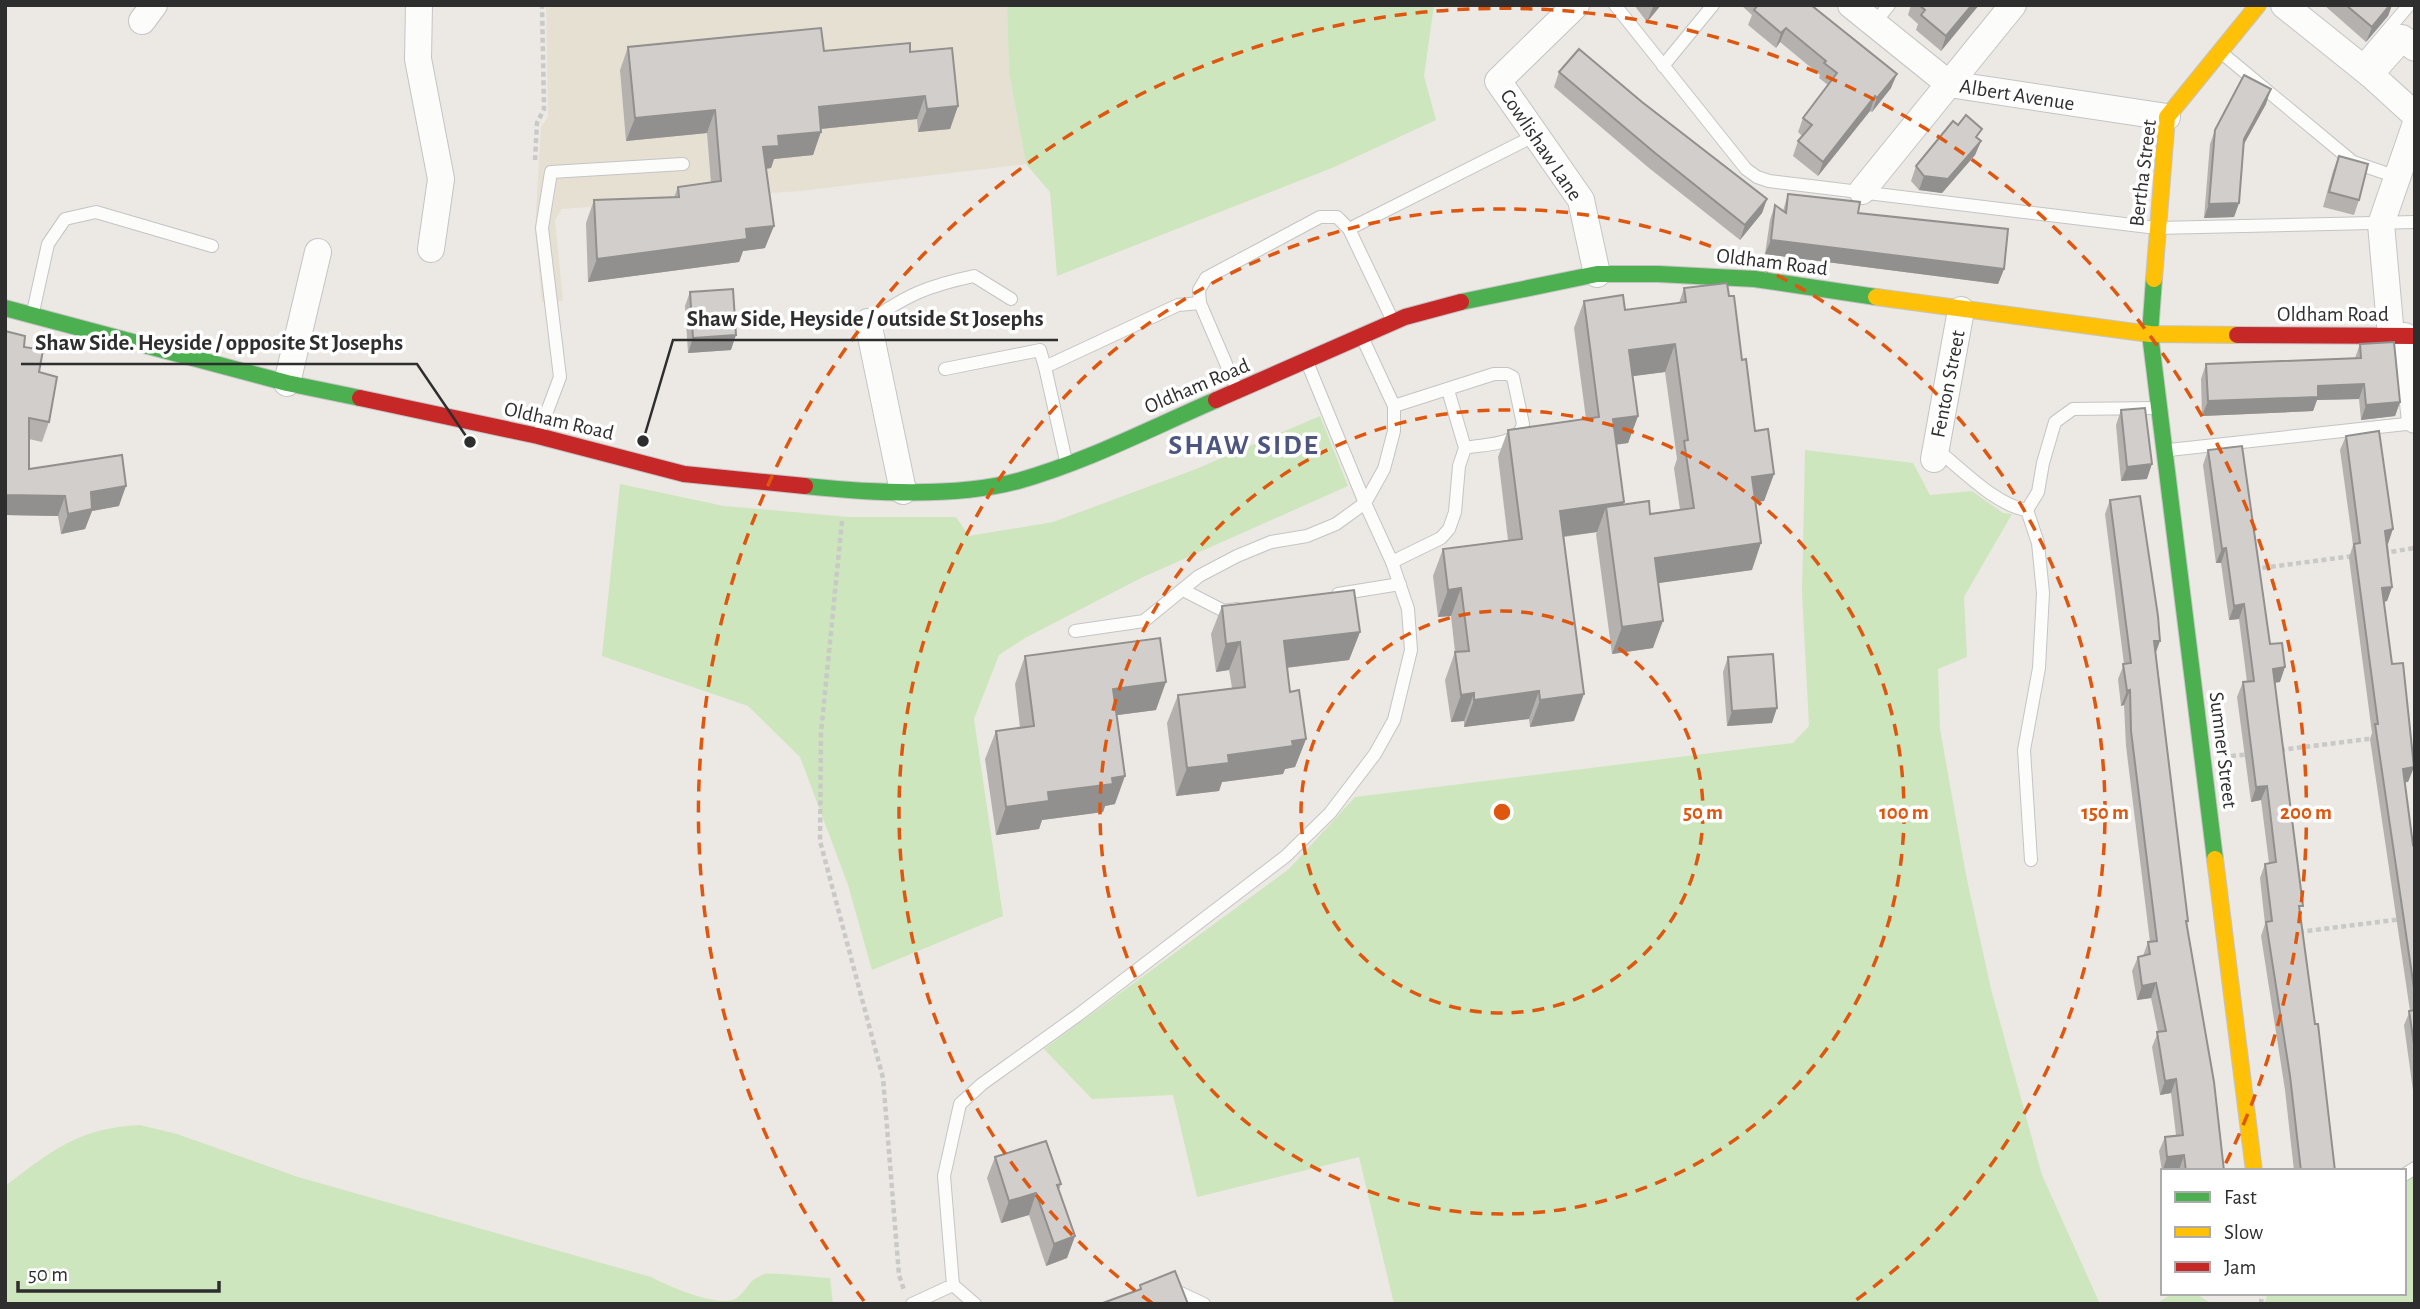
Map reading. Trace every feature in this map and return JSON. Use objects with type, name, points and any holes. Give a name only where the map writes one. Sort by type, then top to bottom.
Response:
[{"type":"main road","name":"Bertha Street","points":[[2150,334],[2167,117],[2258,5]]},
{"type":"main road","name":"Oldham Road","points":[[5,308],[287,383],[538,436],[684,474],[845,489],[903,491],[961,491],[1017,481],[1066,465],[1405,317],[1480,298],[1597,274],[1686,274],[1755,278],[1961,310],[2150,334],[2404,336]]},
{"type":"main road","name":"Sumner Street","points":[[2150,334],[2254,1169]]},
{"type":"street","points":[[419,5],[418,59],[441,179],[431,249]]},
{"type":"street","name":"Cowlishaw Lane","points":[[1576,5],[1498,80],[1581,200],[1597,274]]},
{"type":"street","name":"Albert Avenue","points":[[1851,5],[1882,15],[1949,84],[2167,117]]},
{"type":"street","points":[[1862,191],[2012,5]]},
{"type":"street","points":[[2284,5],[2364,69],[2415,115]]},
{"type":"street","points":[[2364,69],[2402,38],[2415,48]]},
{"type":"street","points":[[2415,126],[2381,224],[2404,336],[2415,422]]},
{"type":"street","points":[[287,383],[318,252]]},
{"type":"street","name":"Fenton Street","points":[[1935,454],[1961,310]]},
{"type":"street","points":[[868,323],[903,491]]},
{"type":"lane","points":[[1615,5],[1746,169],[1769,181],[2157,228],[2415,222]]},
{"type":"lane","points":[[1663,66],[1713,5]]},
{"type":"lane","points":[[2364,69],[2409,5]]},
{"type":"lane","points":[[2220,52],[2353,162],[2398,177]]},
{"type":"lane","points":[[1349,229],[1536,135]]},
{"type":"lane","points":[[538,436],[560,377],[542,228],[551,172],[683,164]]},
{"type":"lane","points":[[33,316],[48,244],[65,219],[96,212],[212,246]]},
{"type":"lane","points":[[1238,392],[1200,303],[1199,290],[1206,278],[1320,217],[1337,217],[1349,229],[1394,322]]},
{"type":"lane","points":[[868,323],[899,300],[936,284],[974,276],[1011,299]]},
{"type":"lane","points":[[1045,367],[1178,305],[1200,303]]},
{"type":"lane","points":[[1075,631],[1144,621],[1199,576],[1271,542],[1307,536],[1336,524],[1365,503],[1384,470],[1394,431],[1394,406],[1362,337]]},
{"type":"lane","points":[[945,369],[1040,350],[1066,465]]},
{"type":"lane","points":[[975,1304],[953,1284],[944,1176],[960,1104],[982,1084],[1078,1015],[1286,856],[1330,813],[1375,754],[1394,720],[1411,650],[1408,609],[1392,562],[1307,362]]},
{"type":"lane","points":[[1394,406],[1500,373],[1513,377],[1523,425],[1521,432],[1515,439],[1465,448]]},
{"type":"lane","points":[[1392,562],[1441,538],[1449,529],[1455,512],[1459,466],[1465,448],[1448,390]]},
{"type":"lane","points":[[2031,860],[2024,750],[2039,668],[2043,593],[2038,543],[2027,510],[2038,492],[2055,422],[2064,414],[2073,409],[2160,408]]},
{"type":"lane","points":[[2165,450],[2415,422]]},
{"type":"lane","points":[[1935,454],[2000,500],[2017,509],[2027,510]]},
{"type":"lane","points":[[1322,597],[1400,584]]},
{"type":"lane","points":[[1183,590],[1224,611],[1246,608]]},
{"type":"lane","points":[[908,1299],[953,1284]]},
{"type":"lane","points":[[1154,1288],[1164,1286],[1204,1304]]},
{"type":"path","points":[[845,489],[821,733],[820,841],[883,1078],[899,1275],[908,1299]]},
{"type":"path","points":[[2373,554],[2415,548]]},
{"type":"path","points":[[2249,570],[2360,555]]},
{"type":"path","points":[[2402,735],[2415,733]]},
{"type":"path","points":[[2269,751],[2388,737]]},
{"type":"path","points":[[2203,760],[2256,753]]},
{"type":"path","points":[[2293,932],[2415,918]]},
{"type":"shaded area","points":[[546,5],[1007,5],[1009,72],[1026,164],[800,191],[562,209],[555,220],[563,301],[542,302],[535,229],[541,127],[548,117]]},
{"type":"green space","points":[[1007,5],[1434,5],[1424,76],[1436,120],[1332,168],[1057,276],[1050,192],[1026,164],[1009,72]]},
{"type":"green space","points":[[1320,416],[1348,486],[1141,578],[1025,638],[999,655],[974,719],[1003,916],[872,970],[848,885],[800,757],[748,706],[602,656],[620,484],[724,506],[849,517],[956,517],[969,536],[1053,522],[1196,469]]},
{"type":"green space","points":[[1805,450],[1913,463],[1930,495],[1972,491],[2003,513],[2012,514],[1964,597],[1967,657],[1938,669],[1940,729],[1966,875],[1991,989],[2042,1175],[2100,1304],[1394,1304],[1359,1157],[1197,1197],[1173,1095],[1092,1099],[1044,1049],[1289,869],[1355,797],[1793,743],[1809,726],[1802,593]]},
{"type":"green space","points":[[140,1125],[177,1134],[298,1177],[651,1277],[707,1299],[729,1301],[741,1295],[755,1279],[765,1274],[777,1274],[830,1278],[833,1304],[5,1304],[5,1186],[67,1143],[100,1131]]},
{"type":"green space","points":[[2415,1174],[2415,1304],[2264,1304],[2267,1295],[2406,1295],[2406,1180]]},
{"type":"green space","points":[[2170,1295],[2198,1295],[2212,1304],[2156,1304]]},
{"type":"building","points":[[1758,5],[1811,5],[1897,74],[1877,98],[1875,96],[1823,162],[1798,141],[1812,125],[1803,118],[1837,73],[1786,28],[1781,33],[1754,10]]},
{"type":"building","points":[[1919,5],[1972,5],[1946,36],[1921,15],[1925,10]]},
{"type":"building","points":[[2346,5],[2390,5],[2372,27]]},
{"type":"building","points":[[821,28],[824,51],[910,43],[910,52],[952,48],[958,106],[927,109],[925,96],[819,107],[821,132],[778,136],[779,146],[763,147],[774,226],[746,229],[747,239],[597,259],[594,200],[679,197],[678,187],[721,181],[715,110],[635,118],[628,47]]},
{"type":"building","points":[[1579,49],[1642,102],[1767,199],[1745,225],[1559,72]]},
{"type":"building","points":[[2244,75],[2271,89],[2244,139],[2239,203],[2209,204],[2215,130]]},
{"type":"building","points":[[1966,115],[1982,129],[1976,137],[1981,141],[1948,179],[1924,176],[1916,166],[1953,121],[1958,125]]},
{"type":"building","points":[[2339,156],[2368,164],[2359,200],[2329,192]]},
{"type":"building","points":[[1788,194],[1860,202],[1858,213],[2008,229],[2004,269],[1771,240],[1775,205],[1786,213]]},
{"type":"building","points":[[1727,283],[1729,296],[1734,296],[1742,360],[1746,359],[1755,431],[1768,429],[1774,474],[1752,477],[1761,543],[1655,558],[1663,621],[1622,627],[1606,507],[1649,501],[1650,514],[1694,508],[1684,441],[1688,440],[1675,344],[1629,350],[1638,416],[1613,419],[1624,502],[1560,511],[1584,694],[1540,700],[1539,691],[1474,700],[1474,693],[1461,695],[1455,652],[1469,651],[1461,588],[1448,590],[1443,549],[1522,539],[1508,430],[1599,417],[1584,301],[1623,295],[1625,310],[1686,302],[1684,288]]},
{"type":"building","points":[[733,289],[736,335],[693,338],[690,292]]},
{"type":"building","points":[[5,331],[25,336],[24,347],[43,350],[39,372],[57,377],[49,422],[29,418],[29,469],[122,455],[126,486],[91,492],[92,509],[68,514],[65,496],[5,495]]},
{"type":"building","points":[[2394,342],[2400,402],[2366,405],[2364,384],[2318,386],[2318,397],[2208,401],[2206,364],[2361,358],[2360,344]]},
{"type":"building","points":[[2145,408],[2152,464],[2127,467],[2121,410]]},
{"type":"building","points":[[2379,431],[2393,529],[2385,531],[2392,587],[2382,588],[2392,664],[2403,663],[2414,767],[2403,769],[2413,845],[2415,844],[2415,995],[2375,724],[2378,724],[2354,544],[2360,543],[2346,436]]},
{"type":"building","points":[[2242,446],[2270,644],[2282,643],[2285,667],[2273,669],[2303,906],[2299,906],[2315,1024],[2318,1024],[2335,1169],[2301,1169],[2290,1076],[2266,922],[2272,921],[2265,864],[2276,862],[2267,786],[2256,787],[2243,682],[2254,681],[2244,604],[2234,606],[2226,548],[2222,549],[2208,450]]},
{"type":"building","points":[[2140,496],[2158,616],[2160,641],[2154,641],[2186,921],[2214,1082],[2224,1169],[2186,1169],[2184,1155],[2167,1157],[2165,1137],[2183,1135],[2176,1079],[2165,1081],[2157,1032],[2166,1031],[2156,983],[2142,986],[2138,957],[2150,954],[2148,942],[2157,941],[2131,731],[2130,690],[2127,691],[2123,664],[2131,663],[2110,500]]},
{"type":"building","points":[[1354,590],[1360,632],[1284,641],[1290,692],[1299,690],[1306,739],[1292,741],[1293,746],[1228,755],[1229,763],[1187,768],[1178,695],[1245,687],[1240,642],[1226,644],[1222,606]]},
{"type":"building","points":[[1160,638],[1166,682],[1113,689],[1125,776],[1112,778],[1113,784],[1048,792],[1049,801],[1006,807],[996,731],[1034,726],[1025,656]]},
{"type":"building","points":[[1773,654],[1777,708],[1732,711],[1728,657]]},
{"type":"building","points":[[2415,1010],[2415,1051],[2409,1011]]},
{"type":"building","points":[[1046,1141],[1061,1184],[1057,1185],[1075,1236],[1054,1244],[1036,1193],[1009,1201],[995,1157]]},
{"type":"building","points":[[1175,1271],[1188,1304],[1100,1304],[1141,1289],[1140,1285]]},
{"type":"traffic: fast","points":[[1461,302],[1597,274],[1755,279],[1876,297]]},
{"type":"traffic: fast","points":[[2154,279],[2150,334],[2215,859]]},
{"type":"traffic: fast","points":[[5,308],[287,383],[360,398]]},
{"type":"traffic: fast","points":[[805,486],[857,491],[940,492],[1018,481],[1118,444],[1216,400]]},
{"type":"traffic: slow","points":[[2154,279],[2167,117],[2258,5]]},
{"type":"traffic: slow","points":[[1876,297],[2150,334],[2237,335]]},
{"type":"traffic: slow","points":[[2215,859],[2254,1169]]},
{"type":"traffic: jam","points":[[1216,400],[1405,317],[1461,302]]},
{"type":"traffic: jam","points":[[2237,335],[2415,336]]},
{"type":"traffic: jam","points":[[360,398],[538,436],[684,474],[805,486]]},
{"type":"place","name":"Shaw Side, Heyside / outside St Josephs","points":[[643,441]]},
{"type":"place","name":"Shaw Side. Heyside / opposite St Josephs","points":[[470,442]]},
{"type":"district","name":"SHAW SIDE","points":[[1244,446]]}]
